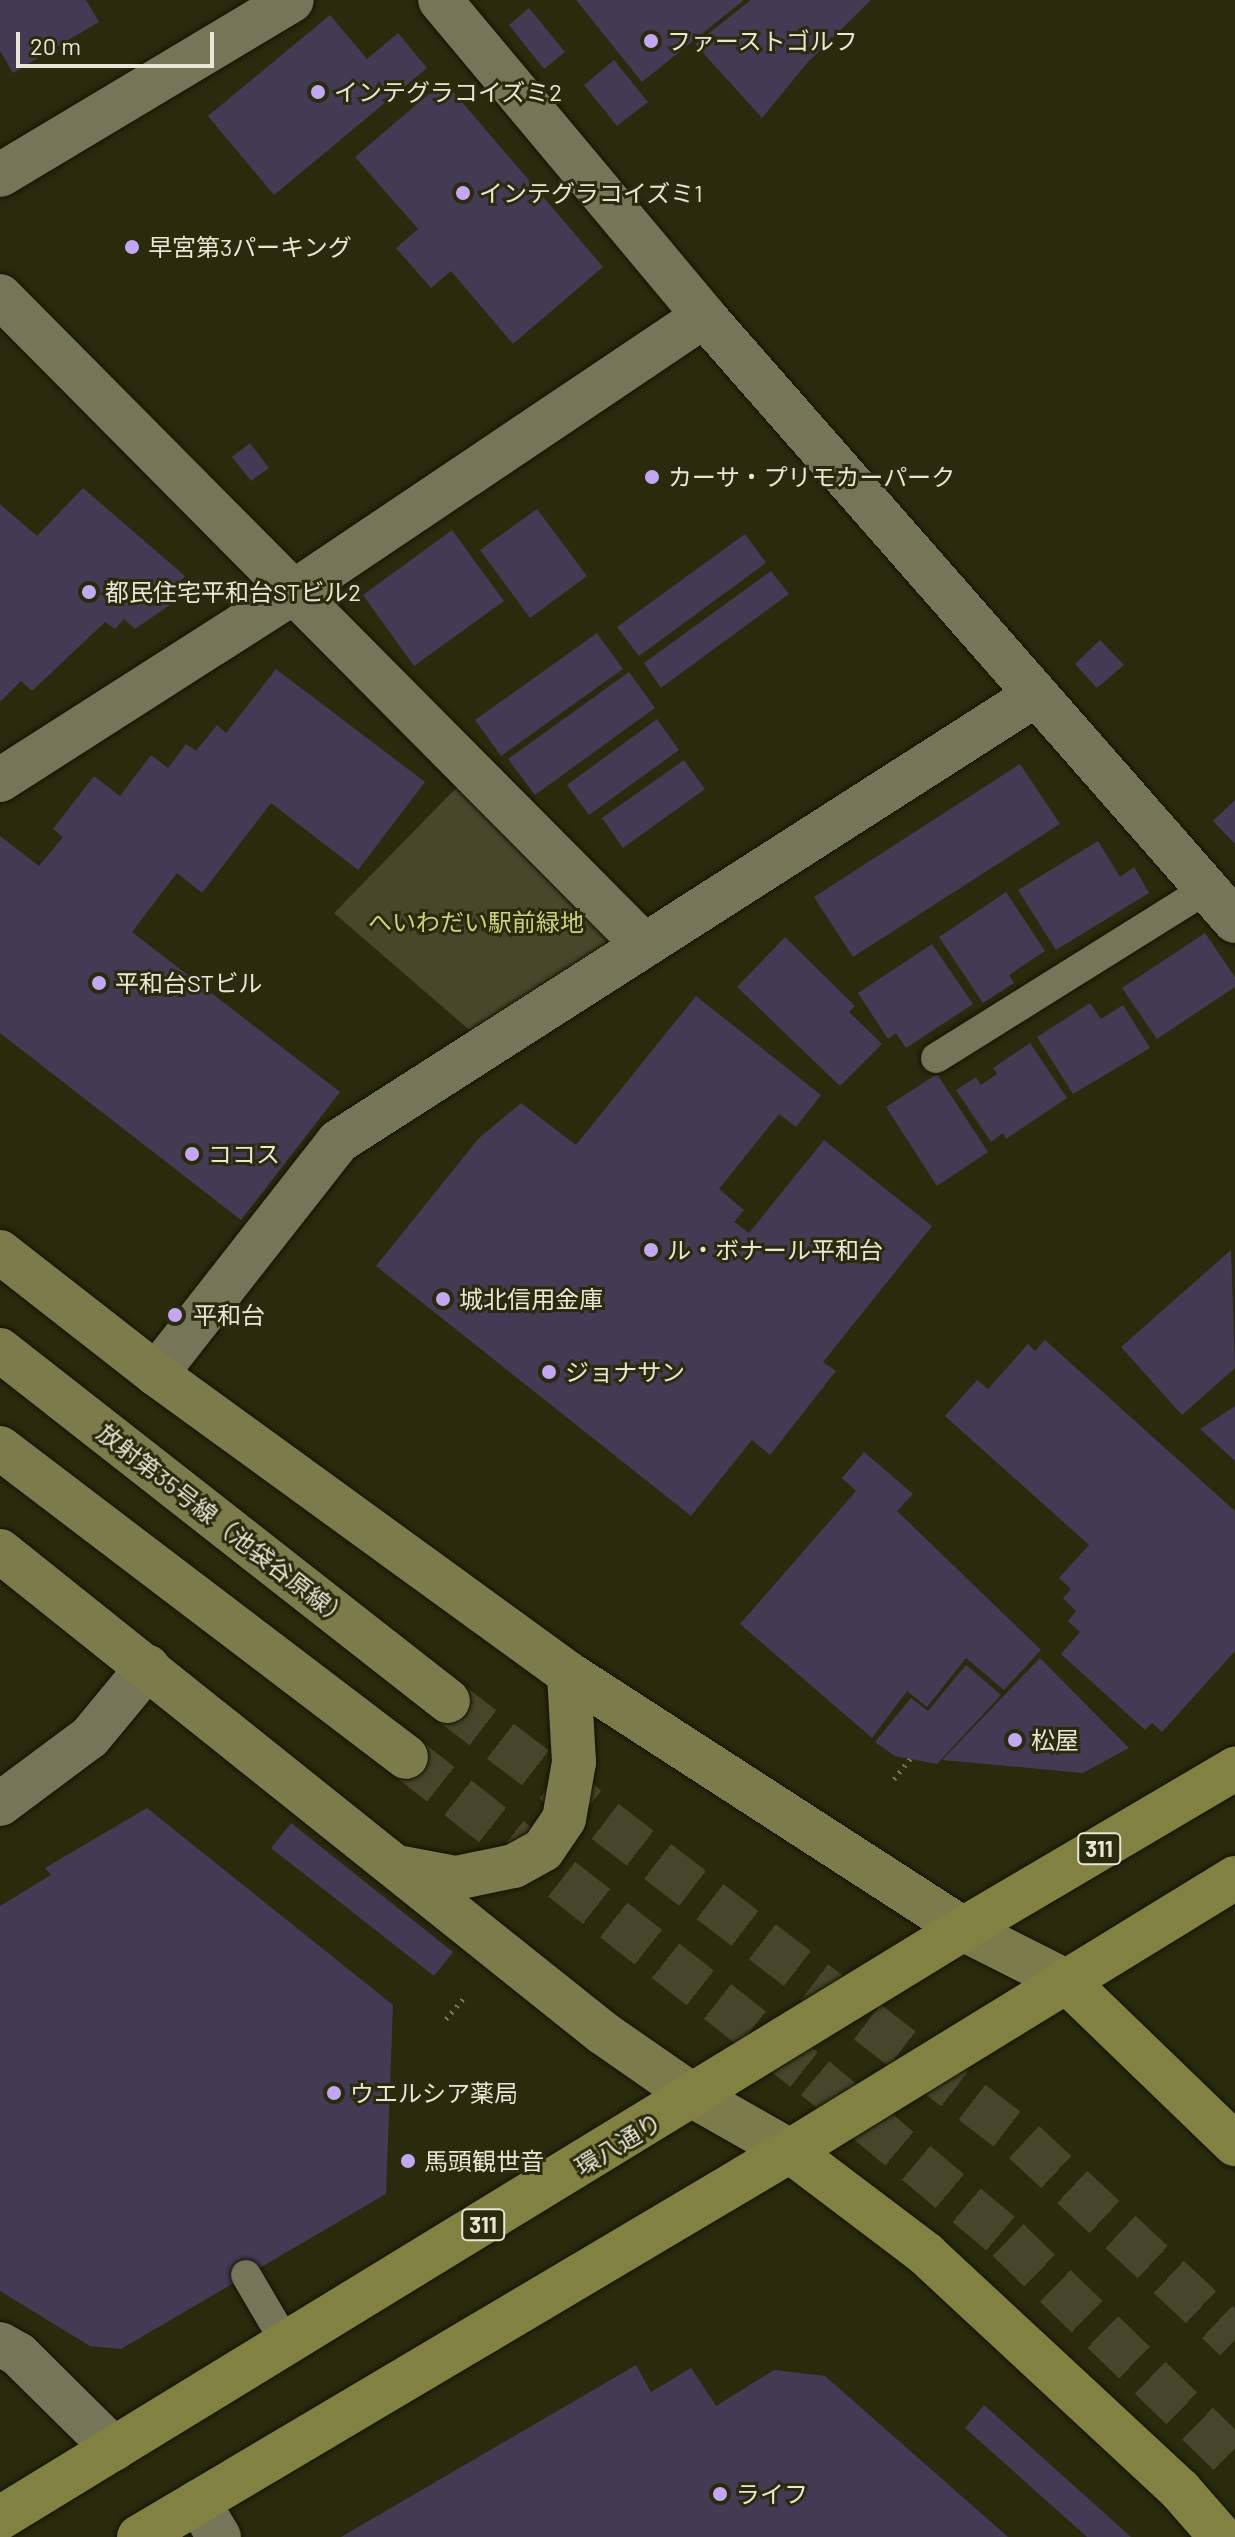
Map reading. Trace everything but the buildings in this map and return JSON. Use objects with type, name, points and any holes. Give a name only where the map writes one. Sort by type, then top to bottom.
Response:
[{"type":"main road","points":[[0,1252],[156,1374],[569,1674],[963,1929],[1066,1981],[1235,2144]]},
{"type":"main road","name":"放射第35号線（池袋谷原線）","points":[[0,1350],[448,1701]]},
{"type":"main road","points":[[0,1448],[406,1757]]},
{"type":"main road","points":[[0,1551],[603,2033],[695,2097],[790,2151],[926,2254],[1180,2490],[1221,2537]]},
{"type":"main road","points":[[397,1866],[456,1878],[514,1866],[543,1850],[564,1819],[574,1762],[569,1674]]},
{"type":"main road","name":"環八通り","points":[[0,2518],[695,2097],[963,1929],[1235,1769]]},
{"type":"main road","points":[[139,2537],[209,2519],[790,2151],[1235,1878]]},
{"type":"street","points":[[0,175],[292,0]]},
{"type":"street","points":[[440,0],[704,316],[1034,696],[1235,921]]},
{"type":"street","points":[[0,296],[643,944]]},
{"type":"street","points":[[0,780],[295,591],[704,316]]},
{"type":"street","points":[[156,1374],[339,1141],[1034,696]]},
{"type":"street","points":[[3,1796],[90,1737],[148,1667]]},
{"type":"street","points":[[0,2344],[18,2354],[114,2449]]},
{"type":"lane","points":[[936,1058],[1206,889]]},
{"type":"lane","points":[[246,2275],[287,2345]]},
{"type":"path","points":[[894,1779],[910,1759]]},
{"type":"green space","name":"へいわだい駅前緑地","points":[[458,786],[611,932],[606,953],[474,1034],[334,913]]},
{"type":"tunnel","points":[[448,1701],[1024,2142],[1235,2339]]},
{"type":"tunnel","points":[[406,1757],[815,2078],[1008,2240],[1235,2460]]},
{"type":"place","name":"ファーストゴルフ","points":[[651,41]]},
{"type":"place","name":"インテグラコイズミ2","points":[[318,92]]},
{"type":"place","name":"インテグラコイズミ1","points":[[463,193]]},
{"type":"place","name":"早宮第3パーキング","points":[[132,247]]},
{"type":"place","name":"カーサ・プリモカーパーク","points":[[652,477]]},
{"type":"place","name":"都民住宅平和台STビル2","points":[[89,592]]},
{"type":"place","name":"平和台STビル","points":[[99,983]]},
{"type":"place","name":"ココス","points":[[192,1154]]},
{"type":"place","name":"ル・ボナール平和台","points":[[651,1250]]},
{"type":"place","name":"城北信用金庫","points":[[443,1299]]},
{"type":"place","name":"平和台","points":[[175,1315]]},
{"type":"place","name":"ジョナサン","points":[[549,1372]]},
{"type":"place","name":"松屋","points":[[1015,1740]]},
{"type":"place","name":"ウエルシア薬局","points":[[334,2093]]},
{"type":"place","name":"馬頭観世音","points":[[408,2161]]},
{"type":"place","name":"ライフ","points":[[720,2494]]}]
